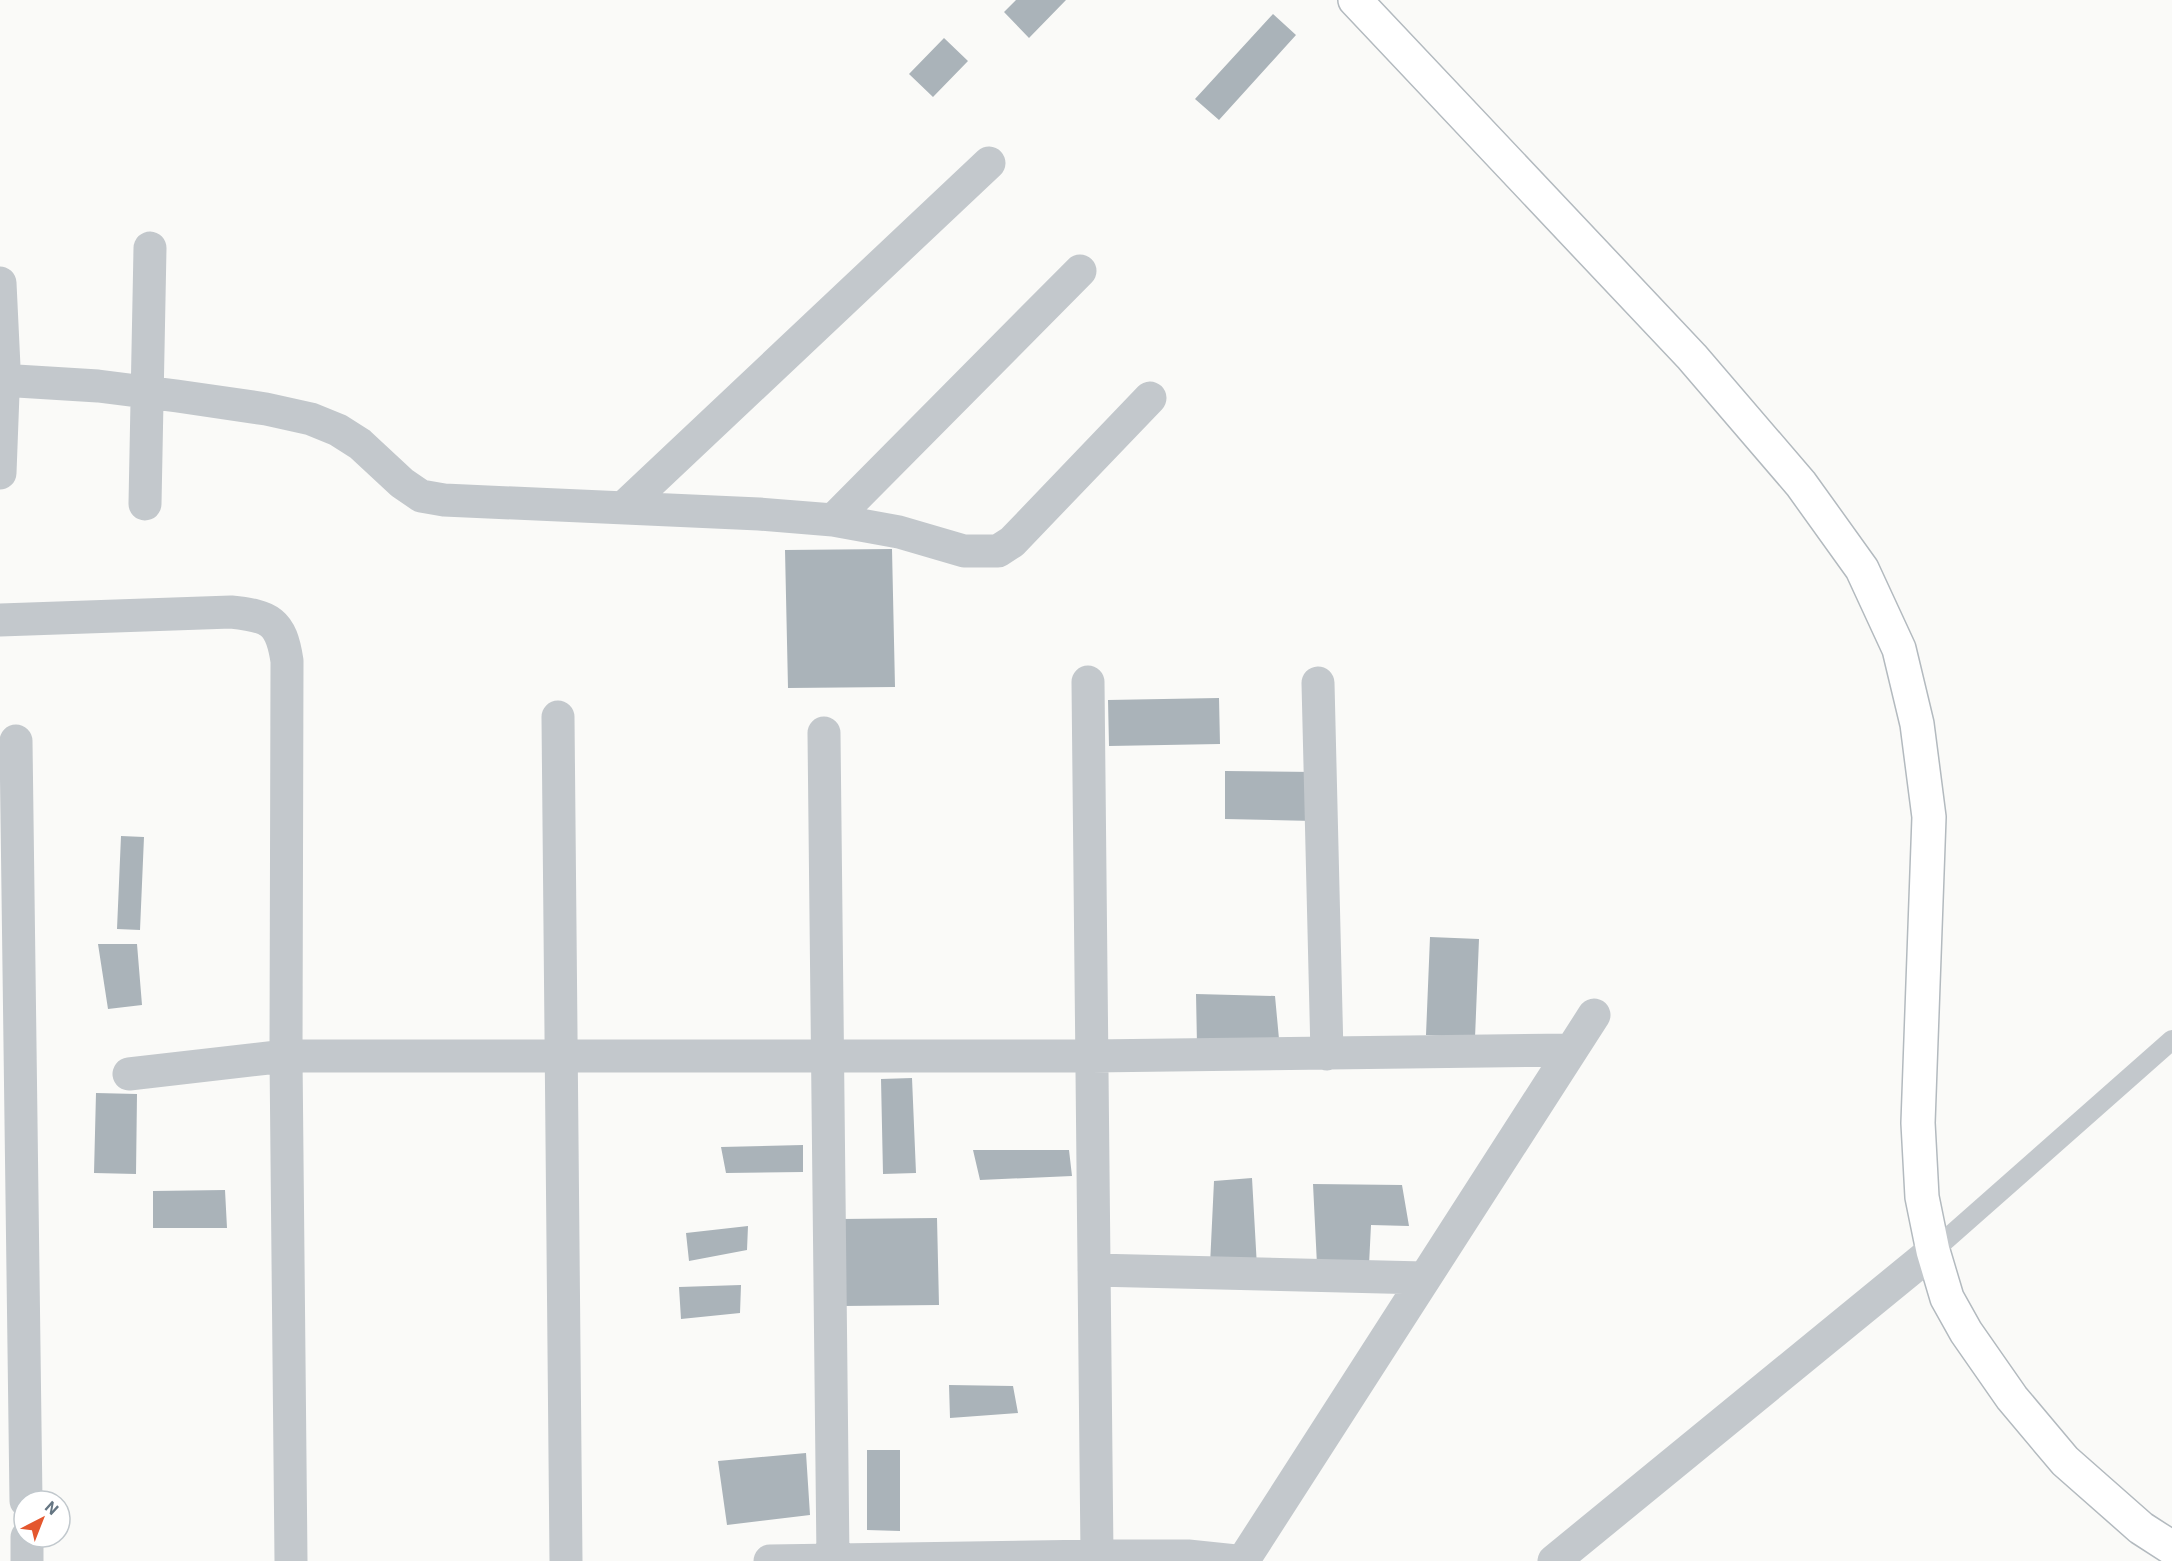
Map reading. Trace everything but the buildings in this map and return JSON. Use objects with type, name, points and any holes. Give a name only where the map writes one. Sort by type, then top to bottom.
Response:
[{"type":"street","points":[[1355,0],[1692,357],[1801,484],[1862,569],[1899,650],[1917,724],[1929,816],[1918,1123],[1922,1197],[1933,1251],[1947,1298],[1966,1332],[2012,1398],[2065,1461],[2141,1528],[2172,1548]]},
{"type":"street","points":[[623,508],[989,163]]},
{"type":"street","points":[[145,504],[150,248]]},
{"type":"street","points":[[833,520],[1080,271]]},
{"type":"street","points":[[0,283],[2,380],[0,473]]},
{"type":"street","points":[[2,380],[98,386],[266,409],[311,419],[338,430],[360,444],[402,483],[421,496],[444,500],[833,520],[899,532],[964,551],[998,551],[1012,542],[1150,398]]},
{"type":"street","points":[[0,620],[231,612],[256,614],[274,623],[284,641],[287,661],[286,1056],[291,1561]]},
{"type":"street","points":[[1088,682],[1097,1556]]},
{"type":"street","points":[[1318,683],[1328,1054]]},
{"type":"street","points":[[558,717],[566,1561]]},
{"type":"street","points":[[824,733],[833,1560]]},
{"type":"street","points":[[16,741],[26,1489]]},
{"type":"street","points":[[1243,1561],[1594,1015]]},
{"type":"street","points":[[129,1074],[286,1056],[1092,1056],[1570,1050]]},
{"type":"street","points":[[1554,1561],[1933,1251]]},
{"type":"street","points":[[1095,1270],[1424,1278]]},
{"type":"street","points":[[771,1561],[1097,1556],[1188,1556],[1236,1561]]},
{"type":"lane","points":[[1933,1251],[2172,1040]]}]
